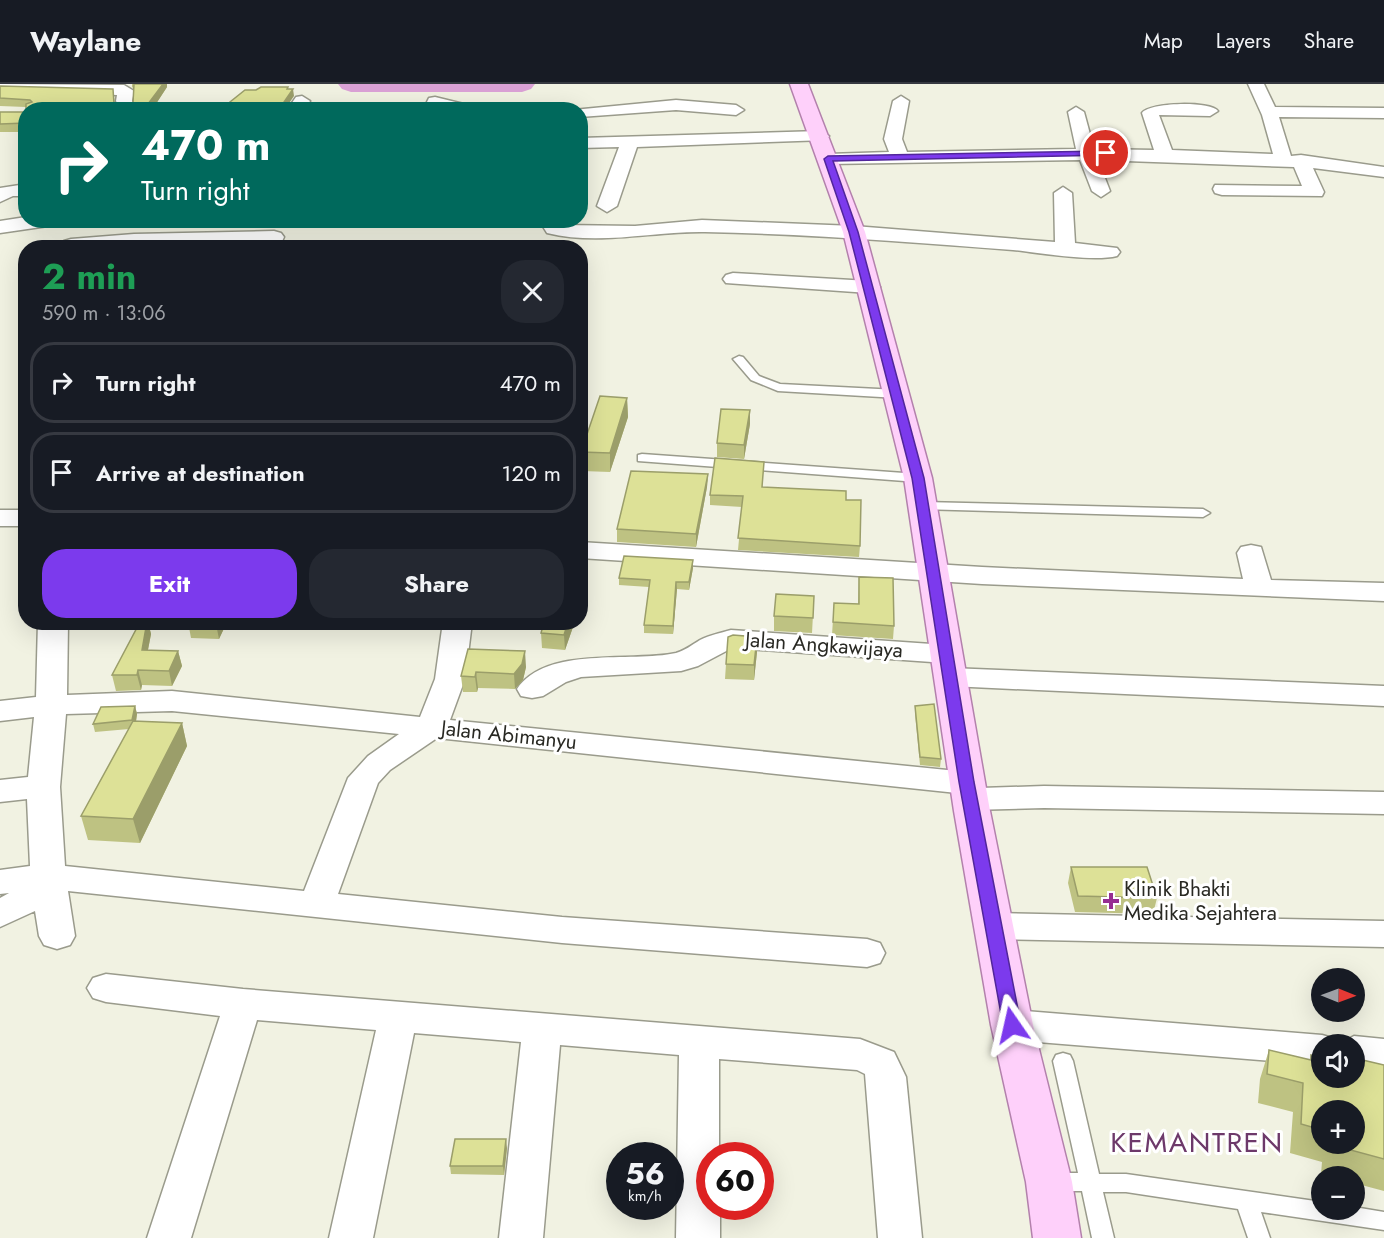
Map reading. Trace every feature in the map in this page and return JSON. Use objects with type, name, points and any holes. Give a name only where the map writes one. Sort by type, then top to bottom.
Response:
[{"type":"main road","points":[[800,87],[854,232],[921,492],[968,791],[1012,1025],[1049,1182],[1057,1238]]},
{"type":"street","points":[[1222,189],[1315,192],[1292,159],[1256,84]]},
{"type":"street","points":[[0,87],[81,86],[126,91],[125,102]]},
{"type":"street","points":[[78,102],[81,86]]},
{"type":"street","points":[[900,157],[893,139],[901,101]]},
{"type":"street","points":[[588,111],[676,105],[735,110]]},
{"type":"street","points":[[1165,155],[1150,113],[1210,111]]},
{"type":"street","points":[[1076,112],[1086,153],[1101,192]]},
{"type":"street","points":[[1268,112],[1384,113]]},
{"type":"street","points":[[608,206],[630,141]]},
{"type":"street","points":[[588,143],[630,141],[824,147],[900,157],[1086,153],[1292,159],[1384,172]]},
{"type":"street","points":[[0,196],[9,191],[18,190]]},
{"type":"street","points":[[1065,249],[1069,199]]},
{"type":"street","points":[[0,227],[18,224]]},
{"type":"street","points":[[554,228],[599,232],[702,226],[854,232],[1110,252]]},
{"type":"street","points":[[230,240],[276,235]]},
{"type":"street","points":[[733,279],[868,287]]},
{"type":"street","points":[[0,518],[18,518]]},
{"type":"street","points":[[588,551],[933,574],[1258,590],[1384,592]]},
{"type":"street","points":[[1251,553],[1258,590]]},
{"type":"street","points":[[53,630],[51,705],[43,787],[49,883],[57,936]]},
{"type":"street","points":[[317,904],[343,828],[364,778],[379,763],[431,728],[450,679],[457,630]]},
{"type":"street","name":"Jalan Angkawijaya","points":[[532,689],[555,675],[579,668],[681,662],[693,658],[723,640],[731,639],[948,666],[1384,696]]},
{"type":"street","name":"Jalan Abimanyu","points":[[0,711],[51,705],[172,701],[431,728],[968,791],[1044,797],[1384,803]]},
{"type":"street","points":[[0,791],[43,787]]},
{"type":"street","points":[[0,882],[150,889],[562,930],[867,953]]},
{"type":"street","points":[[0,914],[49,883]]},
{"type":"street","points":[[993,926],[1384,934]]},
{"type":"street","points":[[106,988],[243,1004],[860,1054],[880,1062],[886,1077],[900,1238]]},
{"type":"street","points":[[170,1238],[243,1004]]},
{"type":"street","points":[[351,1238],[398,1017]]},
{"type":"street","points":[[1012,1025],[1061,1027],[1243,1046],[1311,1049]]},
{"type":"street","points":[[520,1238],[542,1029]]},
{"type":"street","points":[[698,1238],[699,1041]]},
{"type":"street","points":[[1365,1053],[1384,1055]]},
{"type":"lane","points":[[739,360],[755,378],[778,387],[897,394]]},
{"type":"lane","points":[[642,458],[921,492],[1203,513]]},
{"type":"lane","points":[[1062,1061],[1088,1183],[1103,1238]]},
{"type":"lane","points":[[1049,1182],[1126,1184],[1384,1221]]},
{"type":"lane","points":[[1247,1203],[1259,1238]]},
{"type":"building","points":[[134,84],[163,84],[150,102],[133,102]]},
{"type":"building","points":[[0,86],[113,89],[114,102],[32,102],[0,98]]},
{"type":"building","points":[[261,87],[293,89],[284,102],[230,102],[245,90],[256,90]]},
{"type":"building","points":[[0,112],[18,112],[18,123],[0,124]]},
{"type":"building","points":[[600,396],[627,398],[610,453],[588,452],[588,431]]},
{"type":"building","points":[[721,409],[750,410],[744,445],[717,443]]},
{"type":"building","points":[[715,458],[764,462],[762,487],[846,491],[846,500],[861,500],[860,546],[738,538],[743,496],[710,495]]},
{"type":"building","points":[[631,471],[708,474],[696,534],[617,529]]},
{"type":"building","points":[[624,556],[693,560],[689,582],[676,582],[673,626],[644,625],[650,580],[619,578]]},
{"type":"building","points":[[859,577],[893,578],[894,626],[833,622],[834,603],[859,604]]},
{"type":"building","points":[[776,594],[814,596],[813,618],[774,616]]},
{"type":"building","points":[[136,630],[146,630],[142,650],[178,651],[169,671],[138,670],[137,675],[112,675]]},
{"type":"building","points":[[542,630],[566,630],[564,635],[541,633]]},
{"type":"building","points":[[733,635],[757,637],[754,665],[726,664],[728,637]]},
{"type":"building","points":[[468,649],[525,651],[522,664],[514,674],[476,672],[475,677],[461,676]]},
{"type":"building","points":[[934,704],[941,759],[920,757],[915,706]]},
{"type":"building","points":[[135,706],[132,720],[93,724],[101,707]]},
{"type":"building","points":[[133,721],[182,723],[133,819],[81,816]]},
{"type":"building","points":[[1071,867],[1147,867],[1157,898],[1078,896]]},
{"type":"building","points":[[1269,1050],[1311,1060],[1311,1088],[1365,1088],[1365,1061],[1384,1065],[1384,1159],[1365,1154],[1365,1100],[1311,1100],[1311,1127],[1301,1124],[1303,1083],[1267,1074]]},
{"type":"building","points":[[455,1139],[506,1139],[503,1166],[450,1166]]},
{"type":"waterway","points":[[351,84],[522,84]]},
{"type":"place","name":"Klinik Bhakti Medika Sejahtera","points":[[1111,901]]},
{"type":"district","name":"KEMANTREN","points":[[1197,1142]]},
{"type":"route","points":[[1012,1025],[967,782],[924,506],[854,232],[828,159],[1106,153]]}]
